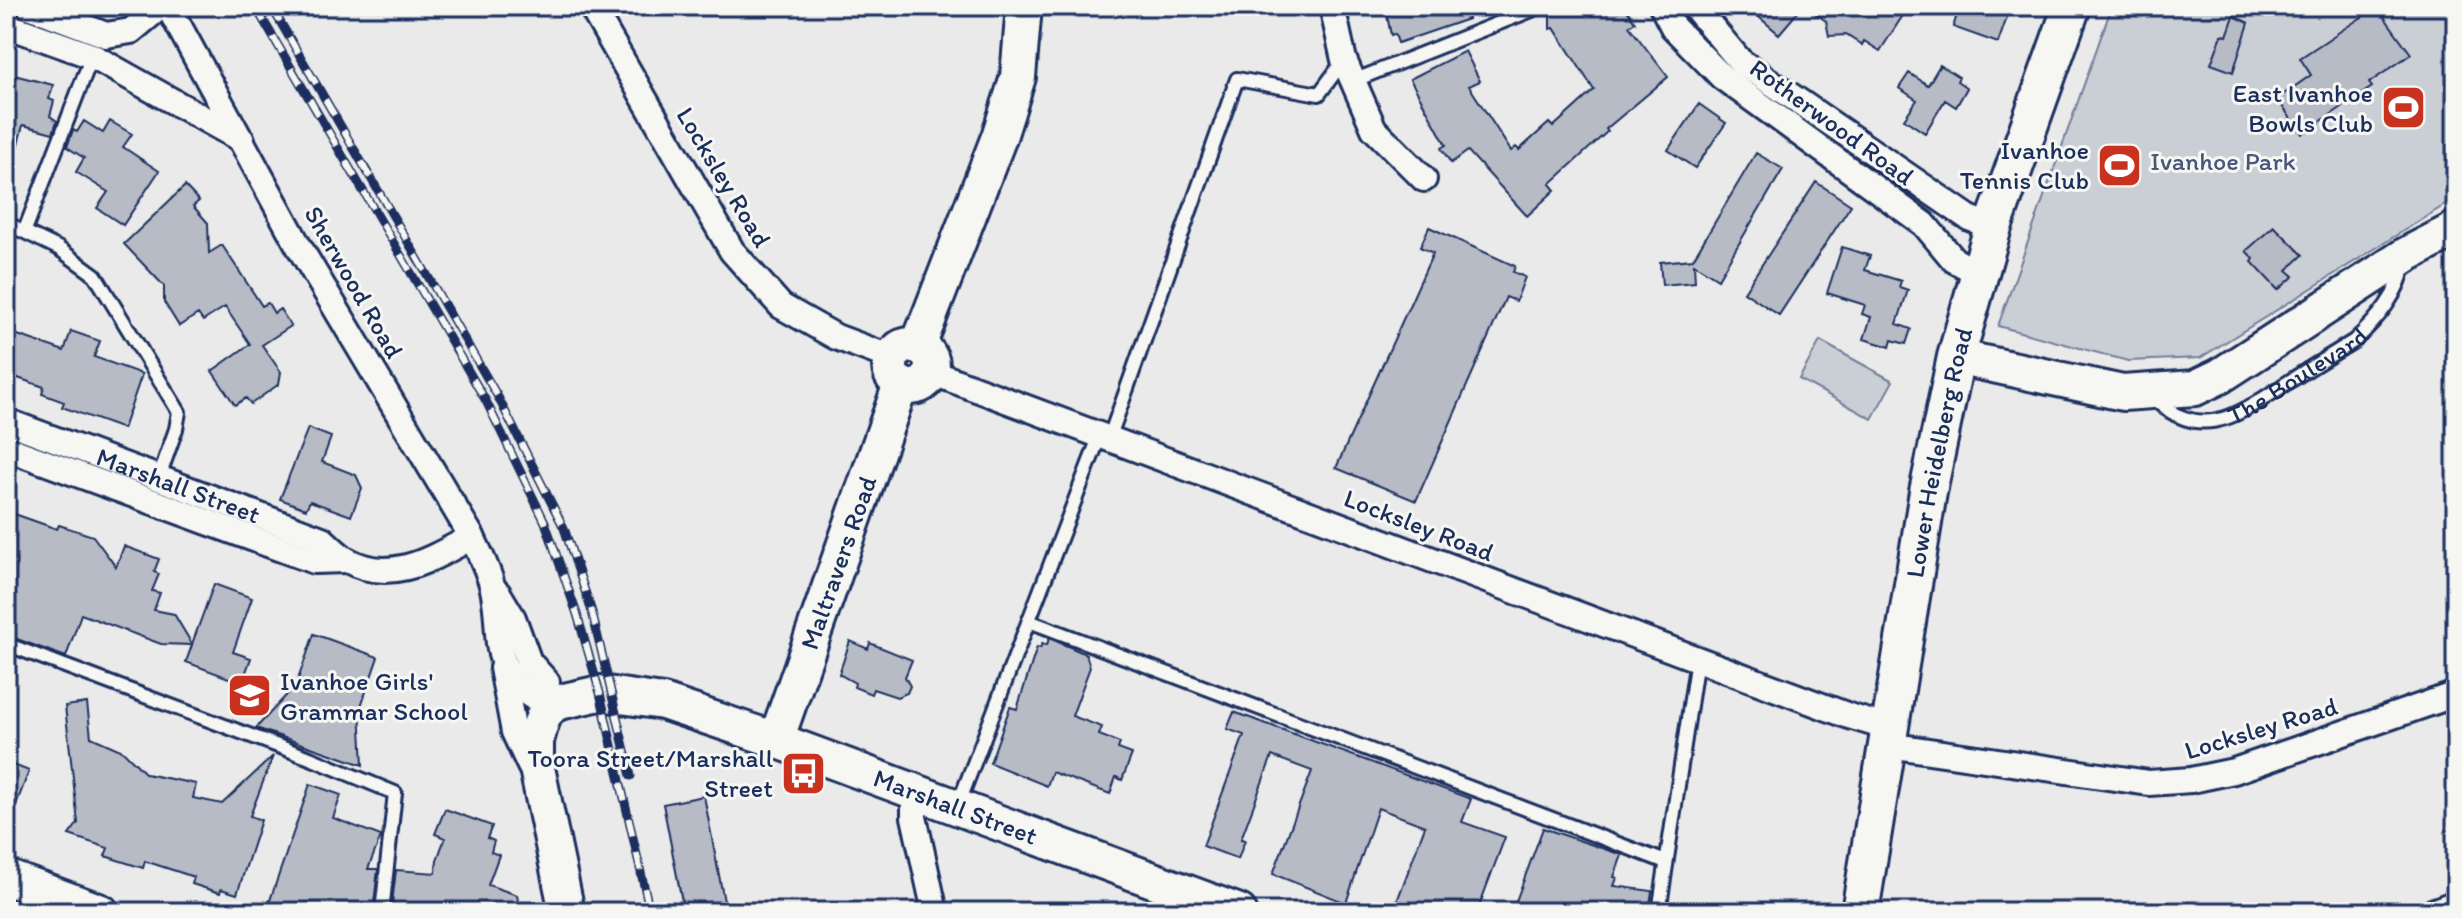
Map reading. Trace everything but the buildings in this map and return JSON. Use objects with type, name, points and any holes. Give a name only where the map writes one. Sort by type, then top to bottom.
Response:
[{"type":"main road","name":"Lower Heidelberg Road","points":[[1860,912],[1934,457],[1956,357],[1993,227],[2072,6]]},
{"type":"street","points":[[29,6],[106,35],[131,31],[161,6]]},
{"type":"street","name":"Sherwood Road","points":[[168,6],[298,245],[472,537],[492,585],[513,618],[543,695]]},
{"type":"street","name":"Locksley Road","points":[[591,6],[732,251],[781,306],[836,337],[1697,659],[1888,737],[2149,783],[2191,780],[2234,771],[2456,694]]},
{"type":"street","name":"Maltravers Road","points":[[776,740],[910,365],[999,137],[1018,77],[1024,6]]},
{"type":"street","points":[[1332,6],[1348,70],[1374,129],[1424,179]]},
{"type":"street","name":"Rotherwood Road","points":[[1662,6],[1673,27],[1722,77],[1924,224],[1954,260],[1978,273]]},
{"type":"street","name":"Rotherwood Road","points":[[1694,6],[1740,61],[1969,218],[1993,227]]},
{"type":"street","points":[[6,25],[92,56],[242,140]]},
{"type":"street","name":"The Boulevard","points":[[1956,357],[2049,376],[2094,389],[2148,392],[2195,388],[2209,383],[2406,255],[2456,229]]},
{"type":"street","name":"Marshall Street","points":[[6,421],[322,539],[346,560],[373,570],[391,571],[427,560],[472,537]]},
{"type":"street","name":"Marshall Street","points":[[6,448],[314,561],[346,560]]},
{"type":"street","name":"Sherwood Road","points":[[492,585],[506,673],[516,684],[543,695]]},
{"type":"street","points":[[500,646],[514,732],[539,775]]},
{"type":"street","name":"Marshall Street","points":[[543,695],[562,700],[600,693],[669,703],[1239,912]]},
{"type":"street","points":[[543,695],[525,708],[525,715],[567,912]]},
{"type":"street","points":[[914,792],[914,817],[935,912]]},
{"type":"street","points":[[6,877],[101,912]]},
{"type":"street","points":[[2432,912],[2456,903]]},
{"type":"lane","points":[[957,808],[1104,437],[1237,79],[1319,94],[1348,70],[1542,6]]},
{"type":"lane","points":[[25,230],[92,56]]},
{"type":"lane","points":[[6,223],[25,230],[82,263],[95,275],[179,412],[159,477]]},
{"type":"lane","points":[[1029,621],[1666,862]]},
{"type":"lane","points":[[6,644],[395,793],[382,912]]},
{"type":"lane","points":[[1659,912],[1697,659]]},
{"type":"green space","name":"Ivanhoe Park","points":[[2112,6],[2456,6],[2456,198],[2200,358],[2128,361],[1998,326]]},
{"type":"green space","points":[[1820,341],[1893,381],[1872,419],[1799,379]]},
{"type":"railway","points":[[255,6],[486,401],[545,522],[600,693],[650,912]]},
{"type":"railway","points":[[271,6],[498,397],[564,528],[592,612],[631,776]]},
{"type":"place","name":"East Ivanhoe Bowls Club","points":[[2404,108]]},
{"type":"place","name":"Ivanhoe Tennis Club","points":[[2120,165]]},
{"type":"place","name":"Ivanhoe Girls' Grammar School","points":[[249,696]]},
{"type":"place","name":"Toora Street/Marshall Street","points":[[804,773]]}]
